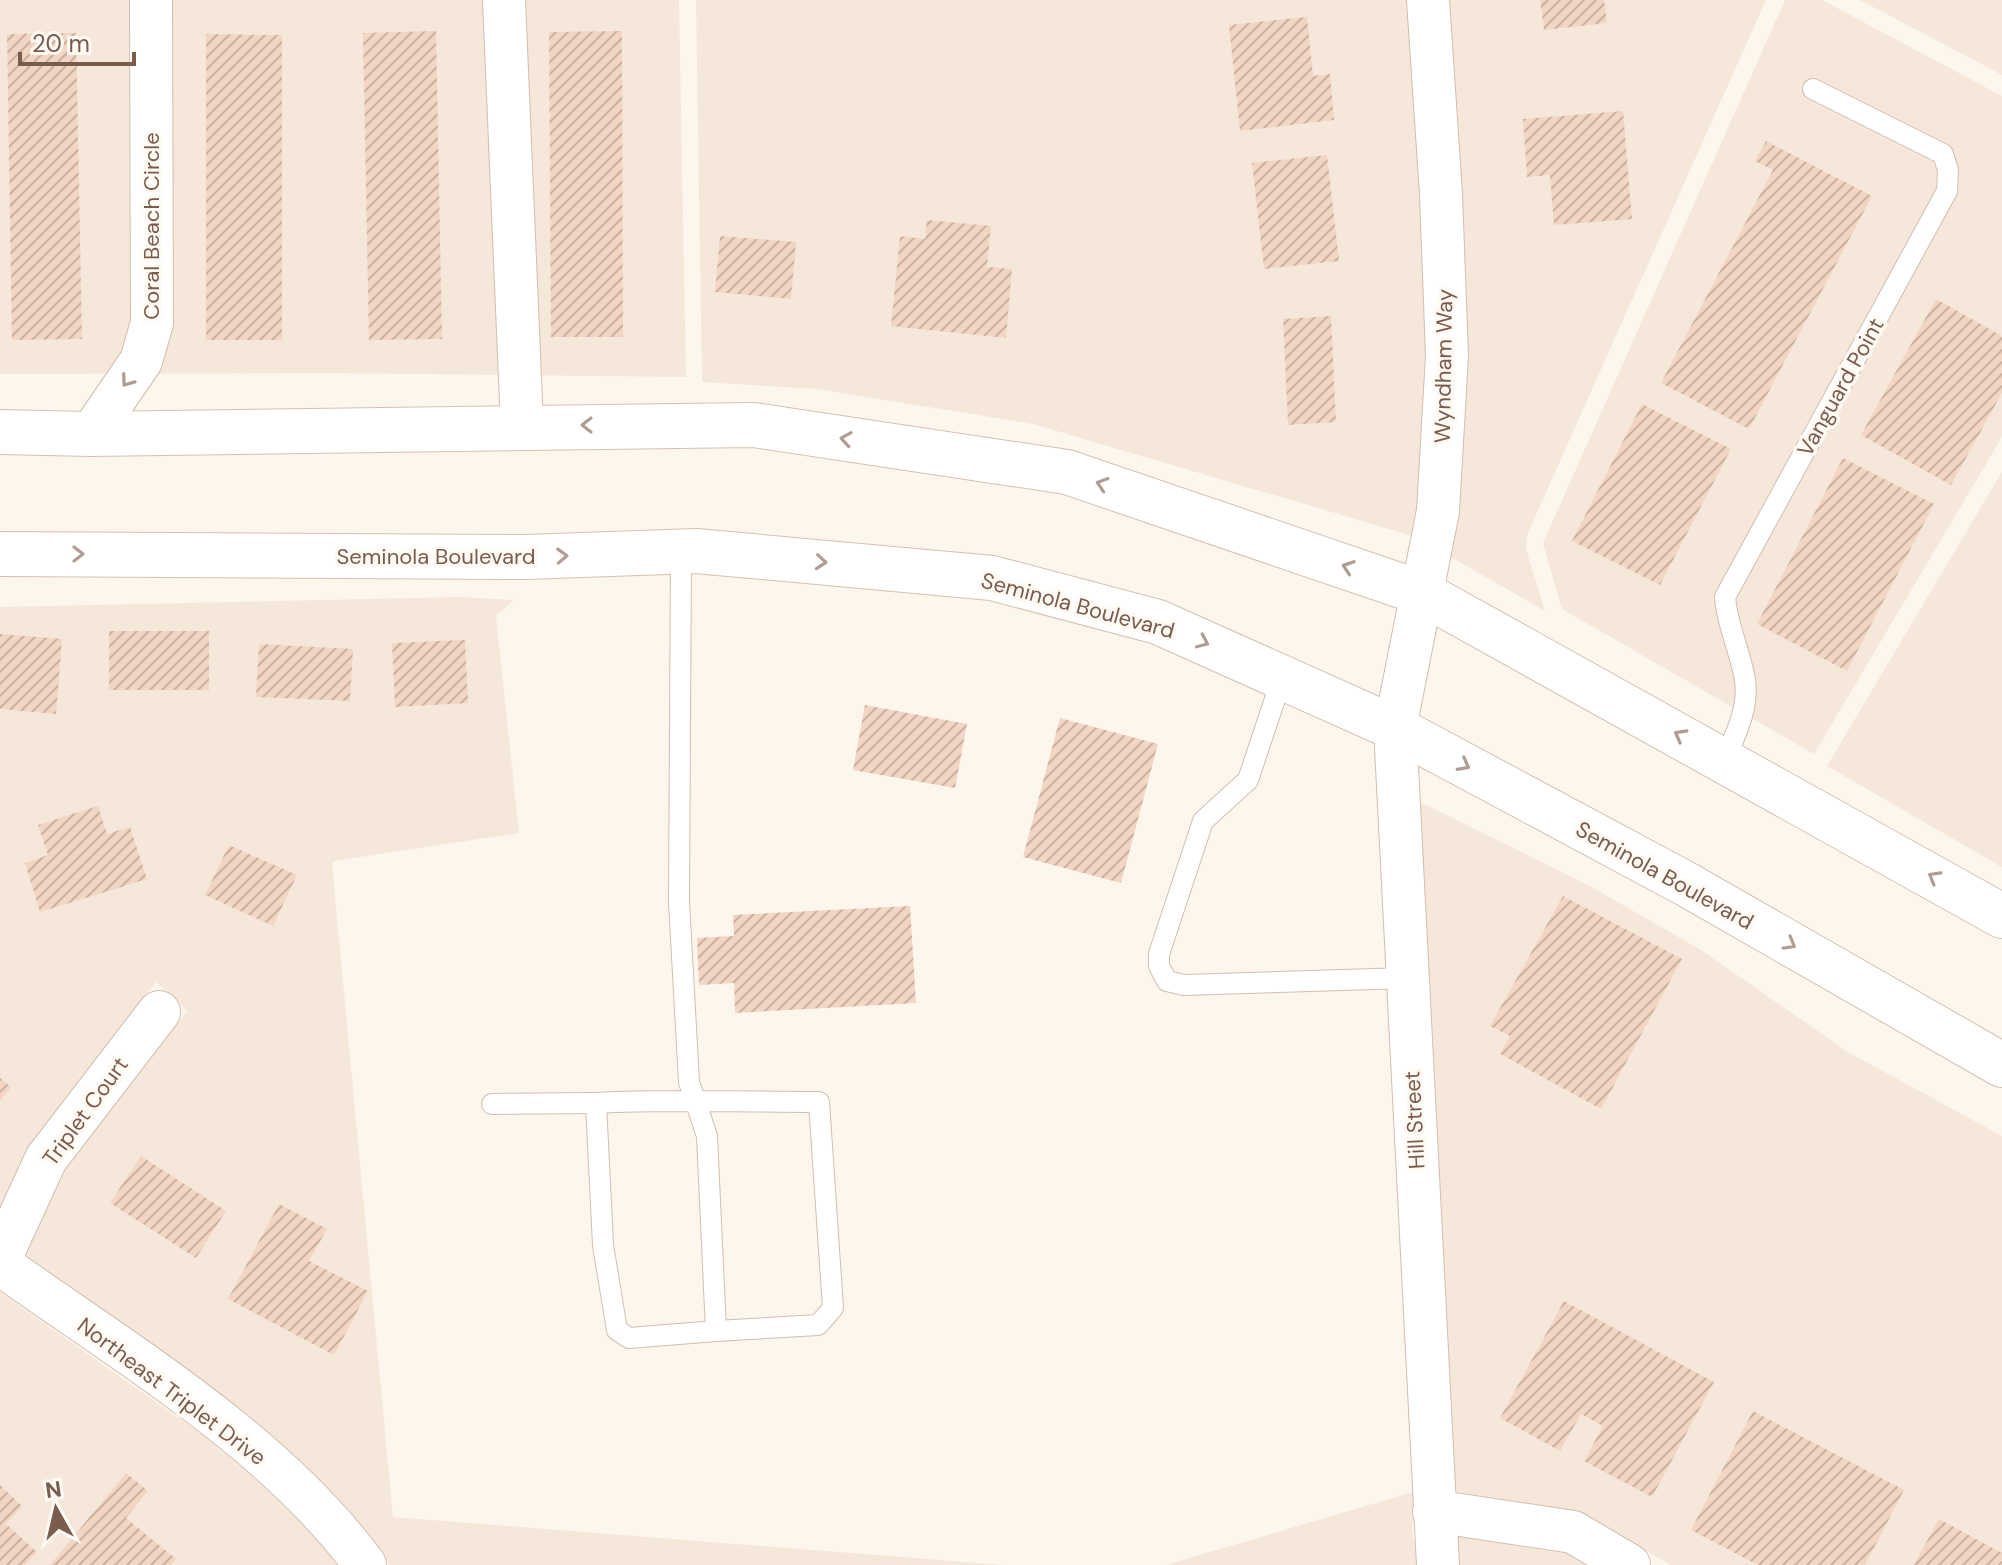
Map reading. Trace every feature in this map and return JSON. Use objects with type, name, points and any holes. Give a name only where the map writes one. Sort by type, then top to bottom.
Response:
[{"type":"main road","points":[[0,432],[91,434],[754,425],[1067,472],[1422,593],[2002,916]]},
{"type":"main road","name":"Seminola Boulevard","points":[[0,554],[525,557],[681,552],[992,578],[1158,622],[1395,728],[1686,884],[2002,1065]]},
{"type":"street","name":"Coral Beach Circle","points":[[91,434],[141,361],[152,323],[151,0]]},
{"type":"street","points":[[504,0],[522,426]]},
{"type":"street","name":"Wyndham Way","points":[[1395,728],[1438,511],[1447,356],[1441,194],[1428,0]]},
{"type":"street","name":"Hill Street","points":[[1395,728],[1438,1565]]},
{"type":"street","name":"Triplet Court","points":[[0,1262],[46,1159],[159,1012]]},
{"type":"street","name":"Northeast Triplet Drive","points":[[0,1262],[215,1418],[296,1487],[365,1565]]},
{"type":"street","points":[[1434,1511],[1573,1532],[1629,1565]]},
{"type":"lane","name":"Vanguard Point","points":[[1725,759],[1742,719],[1745,678],[1727,621],[1725,597],[1947,191],[1948,170],[1943,154],[1813,89]]},
{"type":"lane","points":[[681,552],[679,902],[689,1082],[707,1136],[716,1331]]},
{"type":"lane","points":[[1282,678],[1248,780],[1203,821],[1159,954],[1159,966],[1167,981],[1184,985],[1407,978]]},
{"type":"lane","points":[[492,1104],[596,1103],[819,1102],[833,1308],[818,1325],[716,1331],[695,1336],[629,1338],[617,1330],[603,1245],[596,1103]]},
{"type":"shaded area","points":[[0,0],[679,0],[686,377],[327,373],[0,374]]},
{"type":"shaded area","points":[[696,0],[1408,0],[1422,195],[1427,355],[1418,508],[1413,536],[1033,424],[817,389],[702,382]]},
{"type":"shaded area","points":[[1447,0],[1766,0],[1527,535],[1526,549],[1545,611],[1449,556]]},
{"type":"shaded area","points":[[1785,0],[1822,0],[2002,96],[2002,437],[1814,754],[1562,609],[1543,543]]},
{"type":"shaded area","points":[[1860,0],[2002,0],[2002,75]]},
{"type":"shaded area","points":[[2002,472],[2002,867],[1827,766]]},
{"type":"shaded area","points":[[459,597],[514,600],[496,616],[519,833],[334,861],[332,864],[393,1517],[1004,1565],[390,1565],[367,1532],[309,1471],[225,1400],[24,1256],[63,1172],[187,1011],[156,982],[31,1144],[0,1211],[0,607]]},
{"type":"shaded area","points":[[1418,801],[1590,886],[1701,950],[1848,1052],[2002,1136],[2002,1565],[1670,1565],[1582,1513],[1453,1491]]},
{"type":"shaded area","points":[[0,1292],[204,1436],[283,1503],[340,1565],[0,1565]]},
{"type":"shaded area","points":[[1407,1367],[1414,1510],[1412,1529],[1418,1565],[1166,1565],[1413,1492]]},
{"type":"shaded area","points":[[1455,1536],[1568,1554],[1587,1565],[1457,1565]]},
{"type":"building","points":[[1540,0],[1604,0],[1607,23],[1544,30]]},
{"type":"building","points":[[1307,17],[1313,76],[1330,74],[1334,120],[1240,131],[1229,25]]},
{"type":"building","points":[[436,31],[442,339],[369,340],[363,33]]},
{"type":"building","points":[[622,31],[623,337],[551,337],[549,32]]},
{"type":"building","points":[[76,33],[82,339],[12,340],[7,34]]},
{"type":"building","points":[[206,34],[282,35],[282,340],[206,340]]},
{"type":"building","points":[[1623,111],[1632,219],[1554,225],[1550,175],[1527,177],[1523,119]]},
{"type":"building","points":[[1766,141],[1872,196],[1749,429],[1661,383],[1773,170],[1755,161]]},
{"type":"building","points":[[1327,155],[1339,261],[1264,269],[1252,163]]},
{"type":"building","points":[[927,220],[991,226],[987,267],[1012,269],[1006,338],[891,326],[900,236],[925,239]]},
{"type":"building","points":[[720,236],[796,242],[791,299],[715,292]]},
{"type":"building","points":[[1936,299],[2002,336],[2002,393],[1951,485],[1861,435]]},
{"type":"building","points":[[1331,316],[1336,422],[1288,425],[1283,319]]},
{"type":"building","points":[[1642,404],[1731,449],[1660,585],[1572,541]]},
{"type":"building","points":[[1843,458],[1934,504],[1847,671],[1757,624]]},
{"type":"building","points":[[109,631],[209,631],[209,690],[109,690]]},
{"type":"building","points":[[0,634],[62,639],[56,714],[0,709]]},
{"type":"building","points":[[465,640],[468,703],[395,707],[392,643]]},
{"type":"building","points":[[259,644],[353,649],[350,701],[256,697]]},
{"type":"building","points":[[865,705],[967,724],[955,788],[853,770]]},
{"type":"building","points":[[1060,718],[1158,744],[1121,883],[1023,857]]},
{"type":"building","points":[[98,806],[107,834],[130,827],[147,879],[40,912],[25,863],[48,855],[38,825]]},
{"type":"building","points":[[229,845],[297,875],[273,926],[205,895]]},
{"type":"building","points":[[1563,896],[1682,959],[1601,1109],[1500,1054],[1510,1036],[1490,1026]]},
{"type":"building","points":[[910,906],[916,1003],[735,1013],[734,983],[699,985],[697,938],[734,936],[733,915]]},
{"type":"building","points":[[0,1078],[11,1087],[0,1101]]},
{"type":"building","points":[[141,1156],[226,1211],[196,1258],[110,1203]]},
{"type":"building","points":[[279,1204],[327,1229],[309,1261],[368,1291],[334,1355],[228,1299]]},
{"type":"building","points":[[1564,1301],[1714,1382],[1652,1497],[1584,1461],[1603,1426],[1581,1414],[1560,1451],[1500,1418]]},
{"type":"building","points":[[1753,1411],[1904,1490],[1865,1565],[1758,1565],[1691,1530]]},
{"type":"building","points":[[126,1473],[148,1491],[126,1518],[176,1559],[171,1565],[50,1565]]},
{"type":"building","points":[[0,1485],[22,1506],[6,1524],[37,1552],[25,1565],[0,1565]]},
{"type":"building","points":[[1939,1519],[2002,1553],[2002,1565],[1914,1565]]}]
